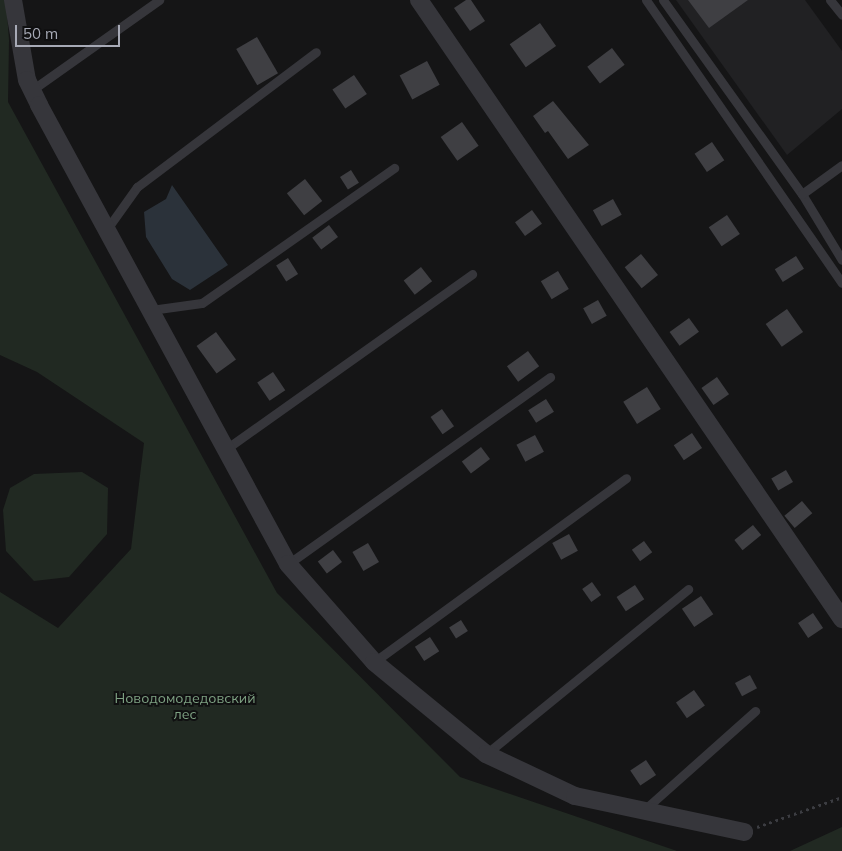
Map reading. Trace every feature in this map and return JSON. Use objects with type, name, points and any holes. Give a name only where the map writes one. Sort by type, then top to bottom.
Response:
[{"type":"street","points":[[13,0],[27,80],[288,564],[374,662],[486,754],[575,796],[744,832]]},
{"type":"street","points":[[419,0],[842,619]]},
{"type":"lane","points":[[32,90],[159,0]]},
{"type":"lane","points":[[646,0],[842,283]]},
{"type":"lane","points":[[663,0],[802,194],[839,249],[842,260]]},
{"type":"lane","points":[[830,0],[842,15]]},
{"type":"lane","points":[[107,229],[138,187],[316,52]]},
{"type":"lane","points":[[802,194],[842,165]]},
{"type":"lane","points":[[151,310],[202,302],[394,168]]},
{"type":"lane","points":[[226,449],[472,274]]},
{"type":"lane","points":[[288,564],[550,377]]},
{"type":"lane","points":[[374,662],[626,478]]},
{"type":"lane","points":[[486,754],[688,589]]},
{"type":"lane","points":[[644,810],[755,711]]},
{"type":"path","points":[[744,832],[842,797]]},
{"type":"shaded area","points":[[676,0],[805,0],[842,51],[842,109],[787,155]]},
{"type":"shaded area","points":[[172,185],[228,265],[190,290],[172,279],[146,237],[144,212],[166,199]]},
{"type":"green space","name":"Новодомодедовский лес","points":[[0,0],[6,0],[9,40],[8,102],[277,593],[460,777],[677,851],[0,851],[0,592],[58,628],[131,549],[144,443],[37,372],[0,355]]},
{"type":"green space","points":[[82,472],[108,488],[107,534],[69,577],[34,581],[6,551],[3,510],[10,488],[34,474]]},
{"type":"green space","points":[[842,827],[842,851],[790,851]]},
{"type":"building","points":[[466,0],[471,0],[485,21],[470,31],[454,8]]},
{"type":"building","points":[[688,0],[748,0],[709,28]]},
{"type":"building","points":[[540,23],[556,46],[526,67],[510,44]]},
{"type":"building","points":[[257,37],[278,73],[257,85],[236,49]]},
{"type":"building","points":[[612,48],[625,65],[600,83],[587,67]]},
{"type":"building","points":[[427,61],[440,85],[412,99],[400,76]]},
{"type":"building","points":[[354,75],[367,94],[345,109],[332,90]]},
{"type":"building","points":[[553,101],[589,145],[568,159],[548,131],[545,133],[533,116]]},
{"type":"building","points":[[462,122],[479,146],[457,161],[441,137]]},
{"type":"building","points":[[712,142],[724,160],[707,172],[695,154]]},
{"type":"building","points":[[351,170],[359,183],[348,190],[340,177]]},
{"type":"building","points":[[305,179],[322,201],[304,215],[287,193]]},
{"type":"building","points":[[613,199],[622,215],[602,226],[593,210]]},
{"type":"building","points":[[532,210],[542,224],[525,236],[515,222]]},
{"type":"building","points":[[727,215],[740,234],[722,246],[709,227]]},
{"type":"building","points":[[329,225],[338,237],[321,250],[312,238]]},
{"type":"building","points":[[641,254],[658,275],[642,288],[625,267]]},
{"type":"building","points":[[796,256],[804,269],[783,282],[775,269]]},
{"type":"building","points":[[288,258],[298,274],[286,282],[276,265]]},
{"type":"building","points":[[421,267],[432,281],[415,295],[404,281]]},
{"type":"building","points":[[558,271],[569,289],[552,299],[541,281]]},
{"type":"building","points":[[598,300],[607,316],[592,324],[583,308]]},
{"type":"building","points":[[787,309],[803,332],[782,347],[766,324]]},
{"type":"building","points":[[689,318],[699,332],[680,346],[670,332]]},
{"type":"building","points":[[216,332],[236,360],[217,374],[197,346]]},
{"type":"building","points":[[528,351],[539,366],[518,382],[507,366]]},
{"type":"building","points":[[273,372],[285,390],[270,401],[257,383]]},
{"type":"building","points":[[717,377],[729,394],[713,405],[701,388]]},
{"type":"building","points":[[647,387],[661,409],[637,424],[623,402]]},
{"type":"building","points":[[546,399],[554,412],[536,423],[528,410]]},
{"type":"building","points":[[442,409],[454,426],[443,434],[431,417]]},
{"type":"building","points":[[692,433],[702,448],[684,460],[674,445]]},
{"type":"building","points":[[535,435],[544,452],[525,462],[516,445]]},
{"type":"building","points":[[481,447],[490,459],[471,473],[462,461]]},
{"type":"building","points":[[786,470],[793,482],[778,491],[771,478]]},
{"type":"building","points":[[802,501],[812,513],[795,528],[784,516]]},
{"type":"building","points":[[753,525],[761,535],[743,550],[734,540]]},
{"type":"building","points":[[569,534],[578,551],[561,560],[552,543]]},
{"type":"building","points":[[644,541],[652,552],[640,561],[632,550]]},
{"type":"building","points":[[368,543],[379,562],[363,571],[352,552]]},
{"type":"building","points":[[333,550],[342,562],[327,573],[318,561]]},
{"type":"building","points":[[592,582],[601,595],[591,602],[582,589]]},
{"type":"building","points":[[635,585],[644,599],[626,611],[617,597]]},
{"type":"building","points":[[701,596],[713,614],[694,627],[682,609]]},
{"type":"building","points":[[813,613],[823,628],[808,638],[798,623]]},
{"type":"building","points":[[461,620],[468,631],[456,638],[449,627]]},
{"type":"building","points":[[430,637],[439,651],[424,661],[415,647]]},
{"type":"building","points":[[750,675],[757,688],[742,696],[735,683]]},
{"type":"building","points":[[694,690],[705,706],[687,718],[676,703]]},
{"type":"building","points":[[646,760],[656,775],[640,786],[630,771]]}]
